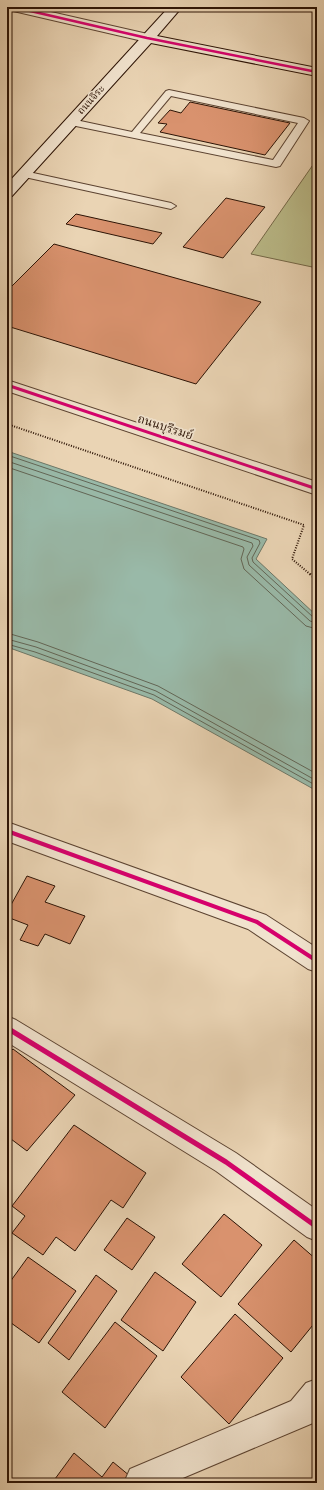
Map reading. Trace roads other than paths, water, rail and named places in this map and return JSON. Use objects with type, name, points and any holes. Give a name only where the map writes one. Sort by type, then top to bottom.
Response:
[{"type":"street","points":[[13,7],[147,38],[317,72]]},
{"type":"street","name":"ถนนจิระ","points":[[7,193],[176,7]]},
{"type":"street","name":"ถนนบุรีรมย์","points":[[7,385],[317,489]]},
{"type":"street","points":[[7,831],[257,922],[317,961]]},
{"type":"street","points":[[7,1028],[226,1162],[317,1227]]},
{"type":"street","points":[[140,1483],[141,1480],[302,1412],[317,1394]]},
{"type":"lane","points":[[71,122],[134,135],[276,164],[304,121],[169,93],[134,135]]},
{"type":"lane","points":[[24,174],[171,206]]},
{"type":"water","points":[[7,451],[267,539],[256,559],[317,616],[317,791],[152,699],[7,647]]}]
